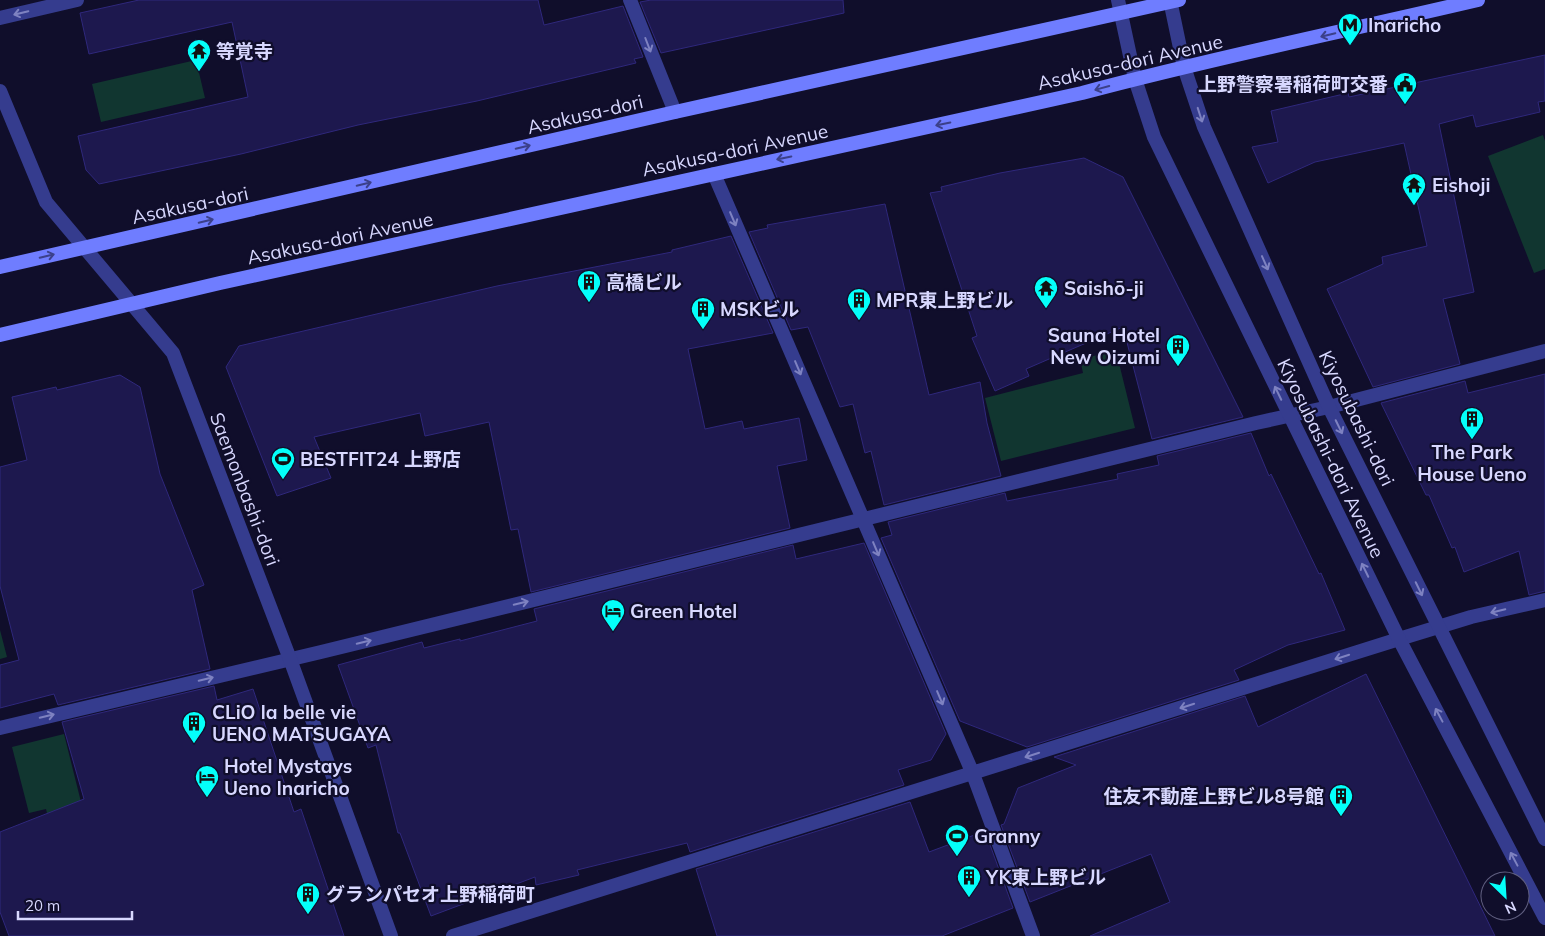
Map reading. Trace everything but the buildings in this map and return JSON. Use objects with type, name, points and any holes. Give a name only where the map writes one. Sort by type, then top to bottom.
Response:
[{"type":"main road","name":"Asakusa-dori Avenue","points":[[0,335],[220,283],[1082,93],[1184,67],[1260,52],[1478,0]]},
{"type":"main road","name":"Asakusa-dori","points":[[0,267],[203,222],[675,112],[1119,6],[1173,1]]},
{"type":"street","points":[[0,18],[77,0]]},
{"type":"street","points":[[630,0],[675,112]]},
{"type":"street","name":"Kiyosubashi-dori","points":[[1173,1],[1184,67],[1204,127],[1329,408],[1545,839]]},
{"type":"street","name":"Kiyosubashi-dori Avenue","points":[[1119,6],[1135,79],[1154,137],[1398,639],[1545,918]]},
{"type":"street","name":"Saemonbashi-dori","points":[[0,91],[46,202],[173,353],[290,660],[391,936]]},
{"type":"street","points":[[714,174],[973,774],[1033,936]]},
{"type":"street","points":[[0,728],[290,660],[1289,415],[1329,408],[1545,351]]},
{"type":"street","points":[[453,936],[1398,639],[1545,600]]},
{"type":"green space","points":[[196,60],[205,98],[101,122],[92,84]]},
{"type":"green space","points":[[1543,135],[1545,141],[1545,269],[1534,273],[1488,156]]},
{"type":"green space","points":[[1116,351],[1135,428],[1001,461],[985,398],[1083,373],[1080,359]]},
{"type":"green space","points":[[0,630],[7,657],[0,659]]},
{"type":"green space","points":[[64,734],[96,862],[61,871],[46,809],[29,813],[12,747]]},
{"type":"place","name":"Inaricho","points":[[1350,46]]},
{"type":"place","name":"等覚寺","points":[[199,72]]},
{"type":"place","name":"上野警察署稲荷町交番","points":[[1405,105]]},
{"type":"place","name":"Eishoji","points":[[1414,206]]},
{"type":"place","name":"高橋ビル","points":[[589,303]]},
{"type":"place","name":"Saishō-ji","points":[[1046,309]]},
{"type":"place","name":"MPR東上野ビル","points":[[859,321]]},
{"type":"place","name":"MSKビル","points":[[703,330]]},
{"type":"place","name":"Sauna Hotel New Oizumi","points":[[1178,367]]},
{"type":"place","name":"The Park House Ueno","points":[[1472,440]]},
{"type":"place","name":"BESTFIT24 上野店","points":[[283,480]]},
{"type":"place","name":"Green Hotel","points":[[613,632]]},
{"type":"place","name":"CLiO la belle vie UENO MATSUGAYA","points":[[194,744]]},
{"type":"place","name":"Hotel Mystays Ueno Inaricho","points":[[207,798]]},
{"type":"place","name":"住友不動産上野ビル8号館","points":[[1341,817]]},
{"type":"place","name":"Granny","points":[[957,857]]},
{"type":"place","name":"YK東上野ビル","points":[[969,898]]},
{"type":"place","name":"グランパセオ上野稲荷町","points":[[308,915]]}]
